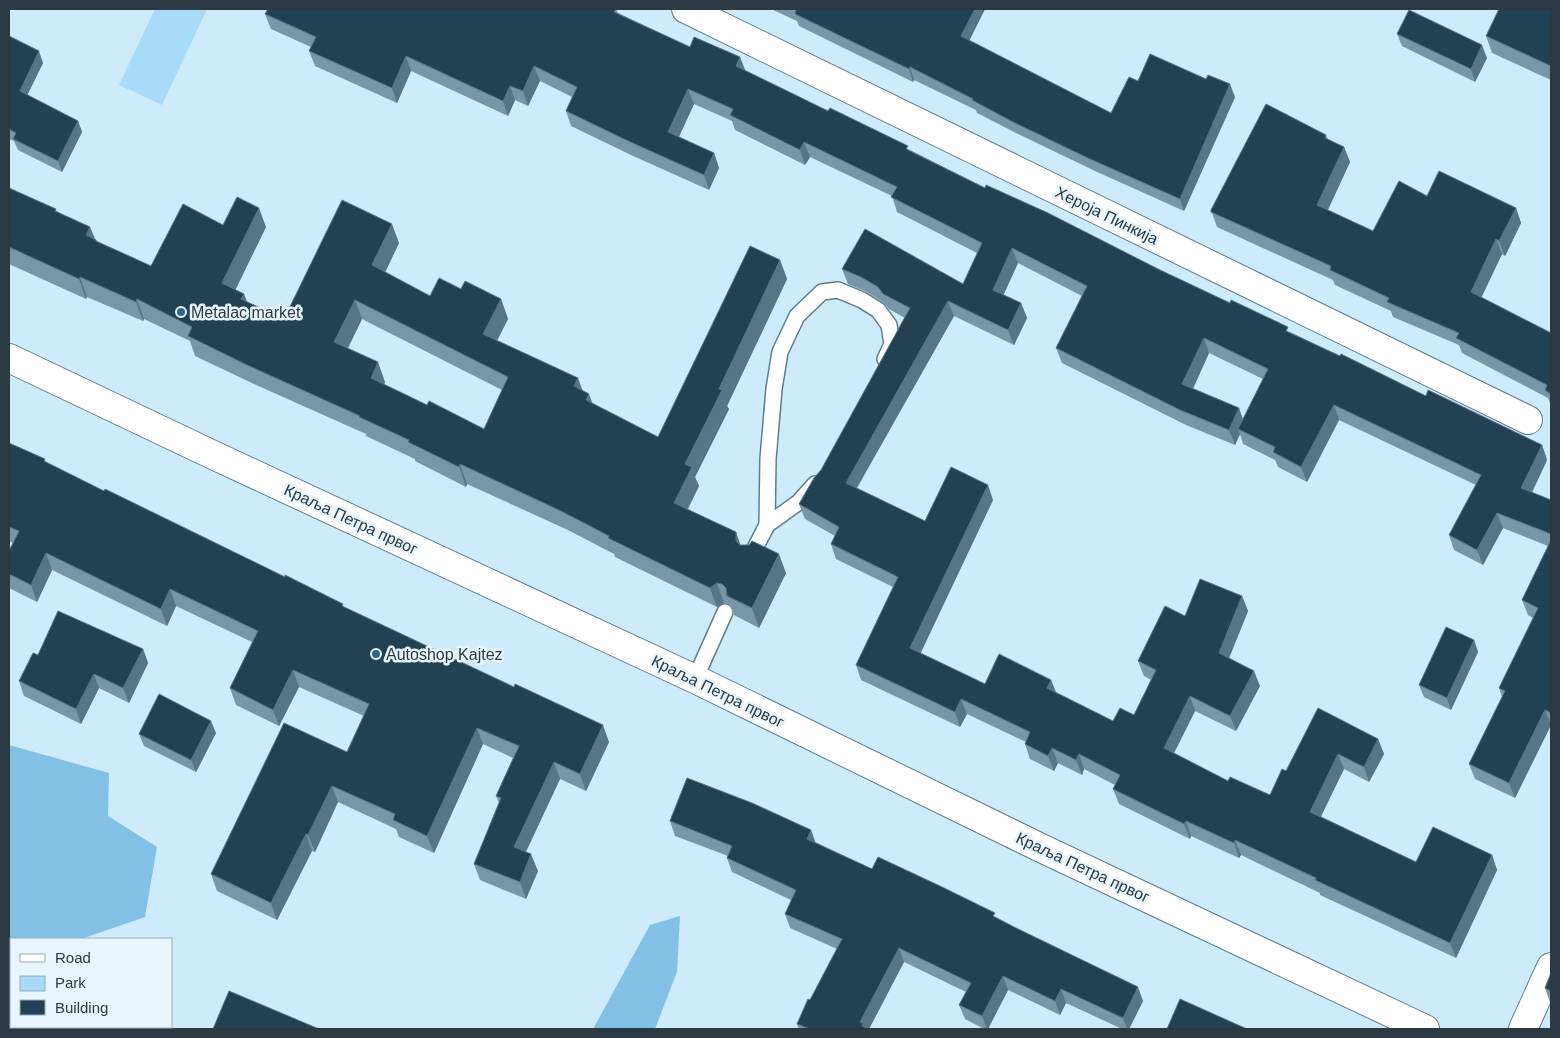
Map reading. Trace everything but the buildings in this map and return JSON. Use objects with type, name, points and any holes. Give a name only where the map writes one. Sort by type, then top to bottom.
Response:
[{"type":"street","name":"Хероја Пинкија","points":[[686,9],[1528,420]]},
{"type":"street","name":"Краља Петра првог","points":[[9,358],[694,679],[1041,848],[1425,1029]]},
{"type":"street","points":[[1523,1029],[1551,967]]},
{"type":"lane","points":[[752,556],[767,525],[768,459],[774,389],[780,352],[797,316],[822,292],[838,290],[862,300],[878,310],[889,325],[892,344],[876,375]]},
{"type":"lane","points":[[767,525],[799,502],[822,473]]},
{"type":"lane","points":[[694,679],[725,612]]},
{"type":"green space","points":[[155,9],[207,9],[162,105],[119,85]]},
{"type":"shaded area","points":[[9,745],[109,773],[108,816],[157,847],[145,917],[84,938],[10,938],[10,1028],[69,1029],[9,1029]]},
{"type":"shaded area","points":[[680,916],[677,972],[655,1029],[593,1029],[650,925]]},
{"type":"place","name":"Metalac market","points":[[181,312]]},
{"type":"place","name":"Autoshop Kajtez","points":[[376,654]]}]
